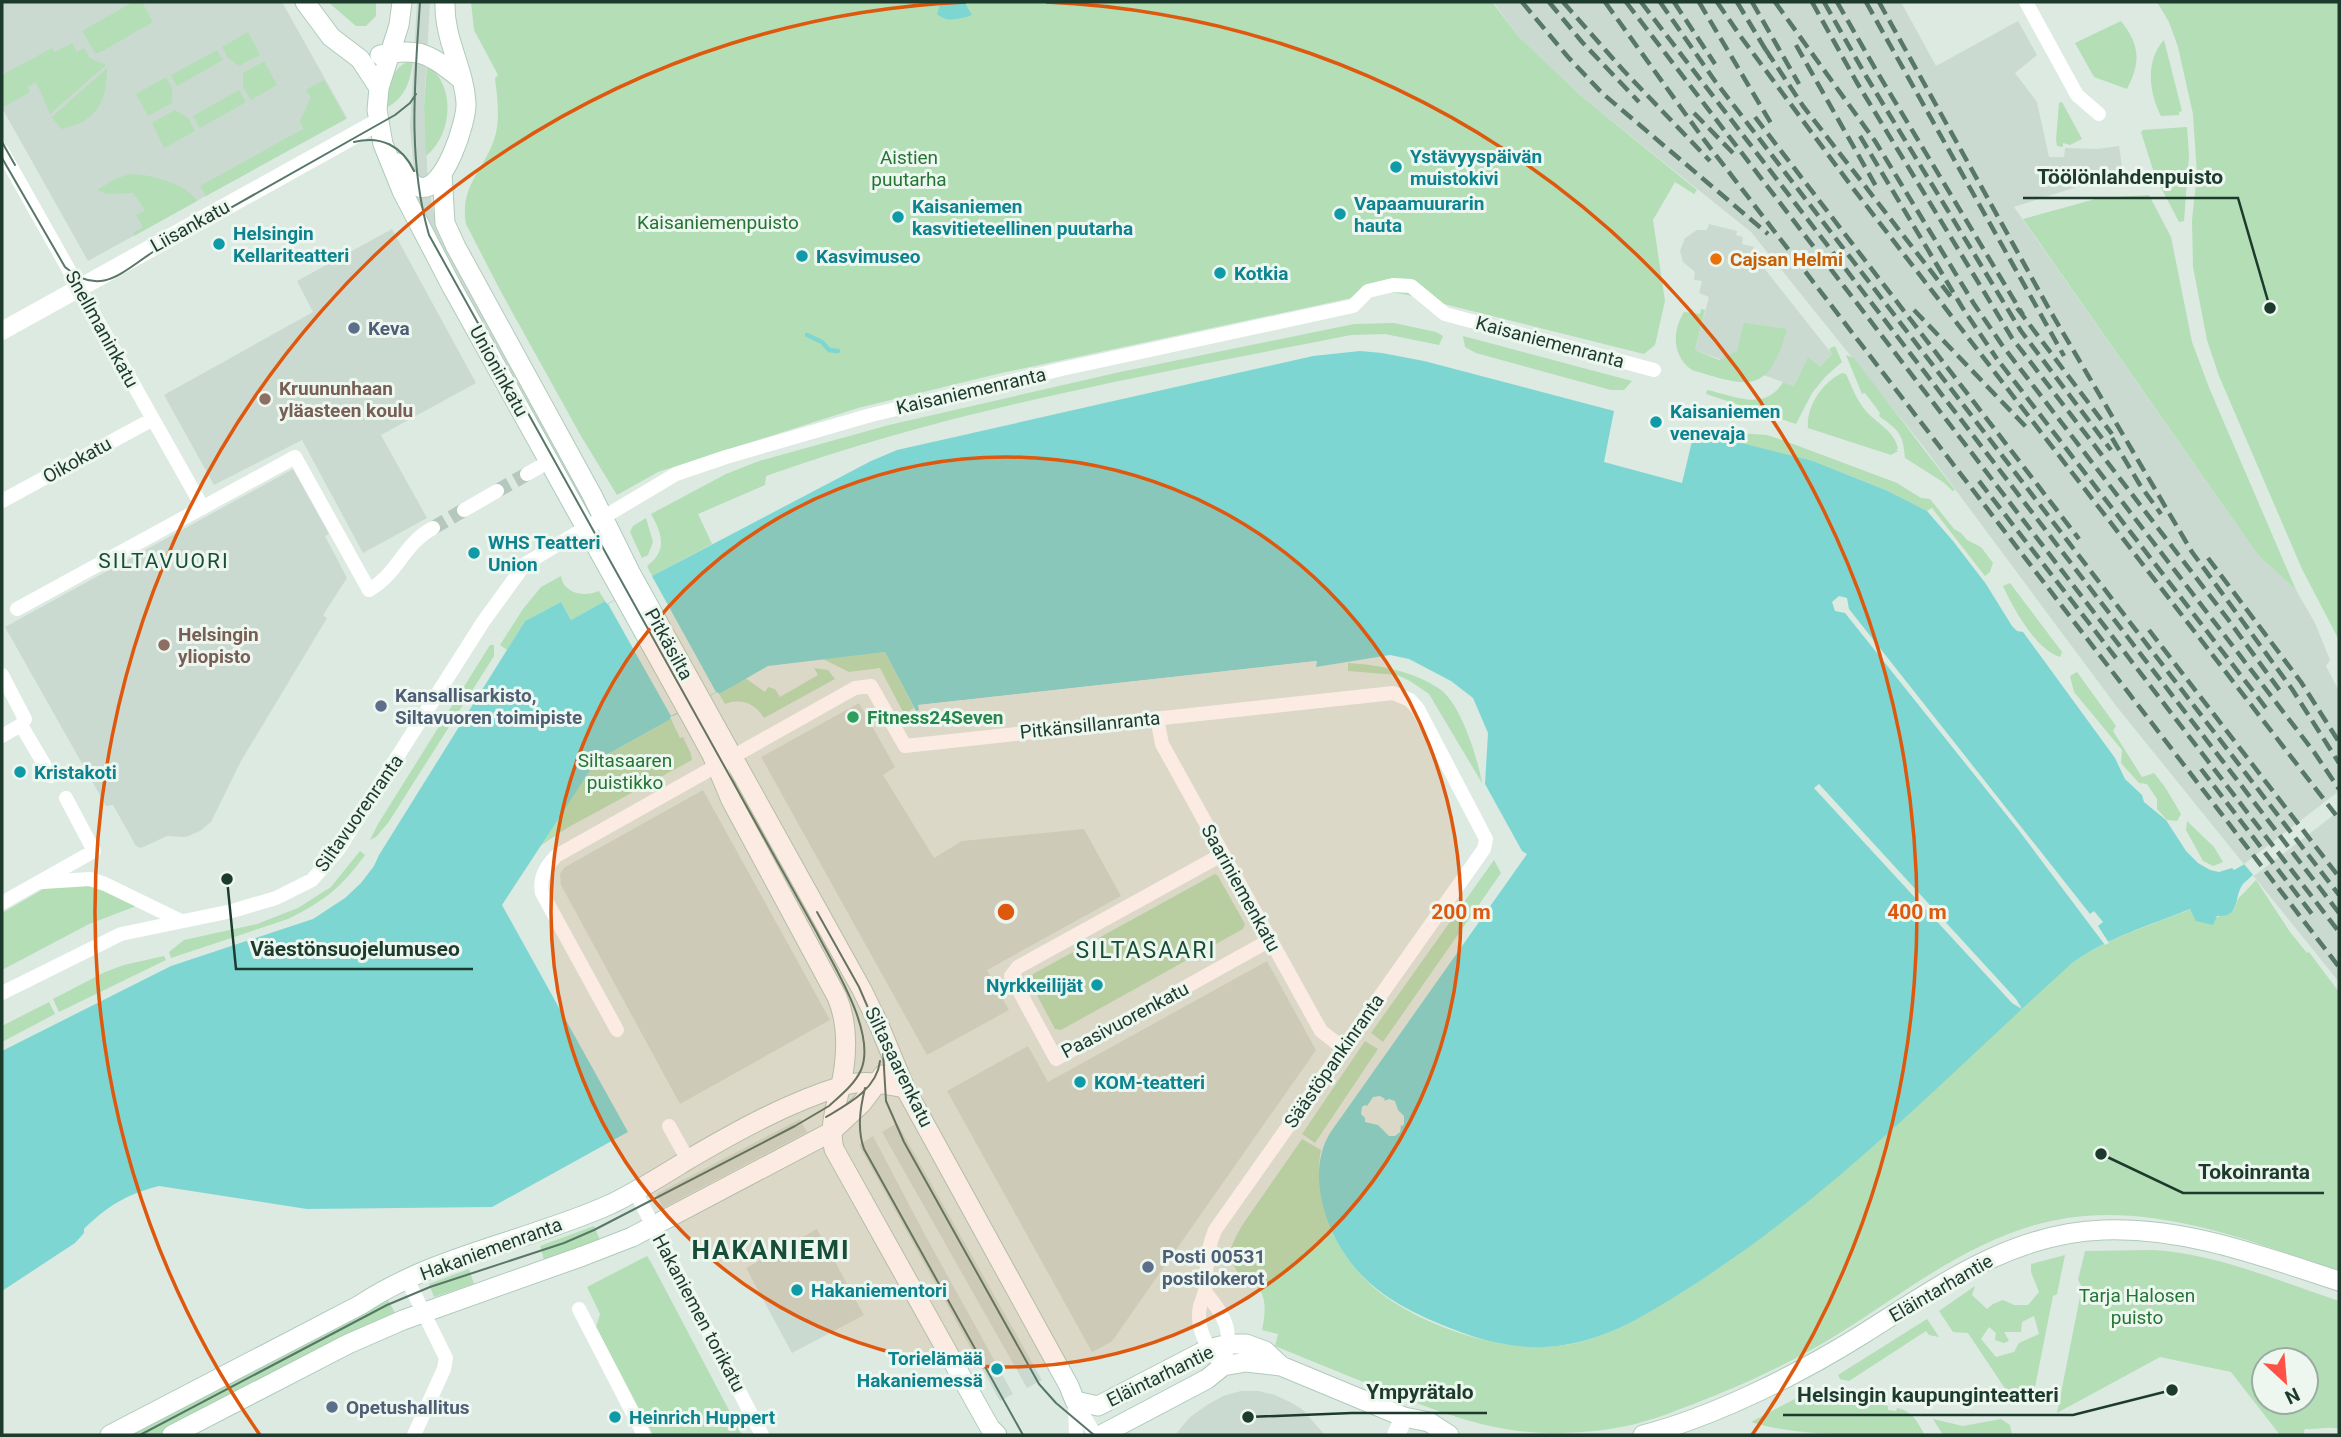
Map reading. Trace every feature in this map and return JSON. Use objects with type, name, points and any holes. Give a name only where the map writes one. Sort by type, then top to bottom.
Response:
[{"type":"main road","points":[[305,2],[331,37],[360,59],[379,89]]},
{"type":"main road","points":[[379,89],[399,25],[402,2]]},
{"type":"main road","name":"Unioninkatu","points":[[383,144],[412,182],[419,187],[431,185],[442,173],[457,144],[465,119],[465,92],[446,30],[445,2]]},
{"type":"main road","points":[[360,59],[390,53],[424,53],[461,79]]},
{"type":"main road","name":"Unioninkatu","points":[[379,89],[378,122],[383,144],[402,191],[550,461],[595,522]]},
{"type":"main road","name":"Unioninkatu","points":[[442,173],[443,210],[449,233],[631,591]]},
{"type":"main road","name":"Pitkäsilta","points":[[631,591],[693,704]]},
{"type":"main road","name":"Siltasaarenkatu","points":[[693,704],[724,761],[862,990],[905,1088],[1069,1386],[1074,1401]]},
{"type":"main road","name":"Siltasaarenkatu","points":[[724,761],[730,800],[840,1004],[846,1026],[841,1086],[831,1132]]},
{"type":"main road","name":"Hakaniemenranta","points":[[172,1435],[348,1344],[423,1312],[583,1256],[653,1226],[831,1132],[862,1103],[878,1083],[891,1055]]},
{"type":"main road","name":"Hakaniemenranta","points":[[110,1435],[407,1279],[591,1213],[785,1108],[841,1086],[867,1082],[905,1088]]},
{"type":"main road","points":[[831,1132],[839,1160],[995,1435]]},
{"type":"main road","name":"Eläintarhantie","points":[[1643,1435],[1753,1393],[1811,1365],[1972,1266],[2010,1249],[2062,1234],[2119,1230],[2184,1235],[2339,1281]]},
{"type":"main road","name":"Eläintarhantie","points":[[1074,1401],[1098,1406],[1208,1349],[1229,1344],[1245,1344],[1265,1351],[1281,1366],[1420,1435]]},
{"type":"main road","name":"Eläintarhantie","points":[[1101,1435],[1207,1379],[1223,1366],[1246,1362],[1281,1366]]},
{"type":"main road","name":"Eläintarhantie","points":[[1400,1426],[1429,1422],[1449,1435]]},
{"type":"street","points":[[2026,2],[2077,95],[2099,114]]},
{"type":"street","name":"Liisankatu","points":[[2,331],[378,122]]},
{"type":"street","name":"Snellmaninkatu","points":[[2,150],[203,508]]},
{"type":"street","name":"Kaisaniemenranta","points":[[595,522],[676,474],[726,457],[858,419],[1062,369],[1353,306],[1368,291],[1393,285],[1411,286],[1445,314],[1654,370]]},
{"type":"street","name":"Oikokatu","points":[[2,501],[153,419]]},
{"type":"street","points":[[17,609],[295,457],[369,590],[383,582],[418,536],[433,528]]},
{"type":"street","points":[[527,474],[550,461]]},
{"type":"street","points":[[464,510],[497,491]]},
{"type":"street","name":"Siltavuorenranta","points":[[2,993],[104,940],[232,911],[276,898],[298,888],[318,874],[357,822],[515,575],[530,560],[595,522]]},
{"type":"street","points":[[2,676],[25,719],[21,725],[2,736]]},
{"type":"street","name":"Pitkänsillanranta","points":[[724,761],[855,688],[871,685],[905,746],[1393,693],[1410,700],[1418,709],[1486,839]]},
{"type":"street","name":"Saariniemenkatu","points":[[1157,718],[1162,744],[1321,1031],[1343,1048]]},
{"type":"street","points":[[21,725],[51,776]]},
{"type":"street","points":[[617,1030],[542,893],[540,883],[544,871],[556,856],[724,761]]},
{"type":"street","points":[[2,903],[94,851],[66,798]]},
{"type":"street","name":"Säästöpankinranta","points":[[1223,1366],[1208,1349],[1201,1326],[1200,1309],[1205,1292],[1208,1246],[1215,1230],[1484,849],[1486,839]]},
{"type":"street","name":"Paasivuorenkatu","points":[[1223,855],[1018,967],[1011,976],[1056,1059],[1270,940]]},
{"type":"street","points":[[38,882],[90,879],[181,921]]},
{"type":"street","points":[[669,1126],[688,1160]]},
{"type":"street","name":"Hakaniemen torikatu","points":[[635,1191],[762,1435]]},
{"type":"street","points":[[407,1279],[446,1358],[444,1369],[414,1435]]},
{"type":"street","points":[[1205,1292],[1220,1310],[1225,1321],[1229,1344],[1223,1366]]},
{"type":"street","points":[[579,1309],[644,1435]]},
{"type":"street","points":[[1074,1401],[1076,1435]]},
{"type":"street","name":"Siltasaarenkatu","points":[[1074,1401],[1095,1435]]},
{"type":"shaded area","points":[[2,2],[282,2],[347,118],[88,261],[2,108]]},
{"type":"shaded area","points":[[417,2],[430,2],[424,107],[428,185],[436,224],[575,477],[623,576],[417,207],[410,126]]},
{"type":"shaded area","points":[[1493,2],[1901,2],[1936,66],[2018,21],[2037,55],[2015,73],[2037,102],[2049,157],[2064,157],[2065,148],[2097,149],[2119,146],[2124,181],[2086,184],[2014,207],[2258,555],[2296,590],[2315,623],[2330,660],[2326,666],[2339,691],[2339,982],[2117,707],[1923,446],[1751,232],[1581,96],[1518,36]]},
{"type":"shaded area","points":[[1709,224],[1737,231],[1736,235],[1743,237],[1742,244],[1754,247],[1752,253],[1832,354],[1820,367],[1808,358],[1794,386],[1695,350],[1709,297],[1699,293],[1702,281],[1694,280],[1695,272],[1683,262],[1680,251],[1685,238],[1697,230],[1707,230]]},
{"type":"shaded area","points":[[392,229],[476,383],[381,435],[427,518],[363,553],[302,440],[214,485],[164,395],[313,312],[297,281]]},
{"type":"shaded area","name":"Helsingin yliopisto","points":[[293,469],[329,534],[325,536],[347,578],[323,615],[327,618],[241,761],[211,822],[186,837],[167,836],[141,848],[136,846],[113,805],[106,806],[5,627]]},
{"type":"shaded area","points":[[859,703],[895,767],[883,775],[934,858],[962,841],[1084,829],[1121,896],[987,970],[1009,1010],[927,1055],[761,757]]},
{"type":"shaded area","points":[[703,790],[830,1020],[680,1104],[561,885],[560,874],[565,867]]},
{"type":"shaded area","points":[[1267,961],[1316,1050],[1115,1337],[1092,1352],[947,1091],[1028,1046],[1048,1082]]},
{"type":"shaded area","name":"HAKANIEMI","points":[[800,1119],[807,1132],[663,1208],[656,1194]]},
{"type":"shaded area","points":[[897,1123],[1042,1380],[1027,1388],[882,1132]]},
{"type":"shaded area","name":"HAKANIEMI","points":[[873,1136],[1013,1394],[1000,1401],[859,1145]]},
{"type":"shaded area","name":"Hakaniementori","points":[[817,1229],[864,1315],[792,1353],[746,1268]]},
{"type":"shaded area","points":[[1241,1391],[1259,1391],[1290,1402],[1302,1409],[1325,1435],[1175,1435],[1190,1417],[1207,1405],[1223,1396]]},
{"type":"green space","points":[[133,2],[142,2],[153,22],[95,53],[82,31]]},
{"type":"green space","points":[[328,2],[376,2],[376,16],[366,26],[356,26]]},
{"type":"green space","name":"Kaisaniemenpuisto","points":[[471,2],[1492,2],[1518,36],[1581,96],[1697,190],[1694,194],[1675,182],[1653,220],[1665,301],[1655,345],[1644,354],[1408,295],[1391,292],[1370,294],[997,374],[858,408],[658,472],[617,495],[581,436],[466,224],[466,198],[492,146],[498,112],[495,78],[498,75],[474,30]]},
{"type":"green space","points":[[2157,2],[2339,2],[2339,640],[2302,569],[2219,376],[2207,340],[2193,267],[2192,220],[2197,174],[2193,114],[2178,47],[2169,22]]},
{"type":"green space","points":[[2121,21],[2132,38],[2136,54],[2135,70],[2127,89],[2094,77],[2075,43]]},
{"type":"green space","points":[[248,32],[260,55],[239,66],[228,58],[222,47]]},
{"type":"green space","points":[[2164,40],[2182,111],[2179,115],[2161,116],[2152,87],[2154,57]]},
{"type":"green space","points":[[72,43],[77,52],[84,48],[90,58],[106,65],[50,114],[36,82],[27,87],[30,92],[2,108],[2,75],[52,48],[55,52]]},
{"type":"green space","points":[[217,50],[223,60],[177,86],[171,75]]},
{"type":"green space","points":[[264,61],[277,85],[251,100],[243,87],[243,73]]},
{"type":"green space","points":[[413,61],[403,94],[386,108],[392,78],[400,67]]},
{"type":"green space","points":[[427,65],[443,85],[447,110],[442,135],[426,156],[424,107]]},
{"type":"green space","points":[[107,68],[105,91],[97,109],[83,121],[61,129],[52,117]]},
{"type":"green space","points":[[166,77],[172,88],[172,103],[148,116],[136,94]]},
{"type":"green space","points":[[324,80],[346,119],[206,196],[200,186],[303,129],[300,121],[311,97],[306,90]]},
{"type":"green space","points":[[239,90],[246,102],[200,128],[193,116]]},
{"type":"green space","points":[[2062,102],[2082,139],[2070,145],[2063,143],[2063,147],[2057,146],[2056,140],[2059,103]]},
{"type":"green space","points":[[175,110],[188,118],[195,131],[164,148],[152,123]]},
{"type":"green space","points":[[2187,127],[2189,155],[2184,221],[2179,222],[2155,176],[2141,132]]},
{"type":"green space","points":[[130,174],[148,176],[177,185],[197,201],[134,236],[133,233],[143,227],[136,215],[145,210],[133,193],[107,194],[97,190]]},
{"type":"green space","points":[[2149,195],[2171,237],[2192,342],[2296,590],[2258,555],[2023,219],[2099,198]]},
{"type":"green space","points":[[1701,309],[1705,310],[1695,350],[1719,360],[1737,351],[1744,323],[1787,329],[1773,365],[1764,375],[1754,381],[1743,382],[1692,370],[1685,364],[1676,343],[1677,327],[1684,312],[1700,314]]},
{"type":"green space","points":[[1394,323],[1443,336],[1439,345],[1385,334],[1351,335],[1129,379],[910,431],[766,476],[765,485],[698,514],[712,544],[652,576],[647,566],[658,554],[661,542],[651,514],[726,474],[759,461],[889,425],[1120,372],[1354,324]]},
{"type":"green space","points":[[1463,336],[1632,381],[1624,390],[1611,390],[1476,353],[1465,347]]},
{"type":"green space","points":[[1835,346],[1842,362],[1812,393],[1796,424],[1706,394],[1707,390],[1749,400],[1767,397],[1783,382],[1794,386],[1808,357],[1820,367],[1832,354],[1829,349]]},
{"type":"green space","points":[[1846,355],[1854,358],[1955,490],[1905,458],[1899,433],[1879,416],[1880,413],[1865,393],[1862,394]]},
{"type":"green space","points":[[1842,373],[1846,374],[1865,410],[1893,437],[1898,451],[1891,455],[1808,428],[1810,411],[1817,396],[1828,382]]},
{"type":"green space","points":[[1700,435],[1767,435],[1785,441],[1897,483],[1921,498],[1930,499],[1954,529],[1981,547],[1993,563],[1990,572],[1985,576],[1932,508],[1927,511],[1888,491],[1813,461],[1692,441]]},
{"type":"green space","points":[[646,518],[653,542],[648,555],[642,558],[630,532],[633,526]]},
{"type":"green space","points":[[561,576],[570,590],[581,594],[599,591],[605,601],[571,620],[561,602],[525,621],[507,650],[500,645],[541,587]]},
{"type":"green space","points":[[2010,583],[2062,652],[2060,657],[2042,646],[2026,627],[2003,586]]},
{"type":"green space","points":[[490,645],[494,645],[494,656],[388,823],[370,840],[378,824]]},
{"type":"green space","points":[[885,652],[914,708],[904,714],[880,668],[849,672],[823,659]]},
{"type":"green space","points":[[1348,663],[1396,670],[1420,678],[1441,690],[1462,720],[1473,747],[1482,783],[1429,694],[1397,675],[1348,671]]},
{"type":"green space","points":[[814,668],[828,670],[835,679],[764,718],[747,703],[725,704],[719,694],[745,678],[765,692],[768,687],[775,689],[780,697],[818,675]]},
{"type":"green space","points":[[2077,672],[2116,726],[2113,731],[2142,777],[2154,773],[2165,787],[2181,814],[2177,821],[2167,820],[2157,809],[2157,799],[2147,784],[2139,783],[2121,763],[2122,750],[2074,692],[2070,676]]},
{"type":"green space","name":"Siltasaaren puistikko","points":[[671,719],[680,738],[683,737],[692,760],[567,828],[540,846],[597,760]]},
{"type":"green space","points":[[2187,821],[2214,847],[2223,862],[2213,866],[2203,861],[2186,830]]},
{"type":"green space","points":[[360,851],[365,855],[348,876],[322,900],[301,912],[288,919],[171,958],[169,952],[184,940],[257,924],[298,908],[331,887]]},
{"type":"green space","points":[[1494,860],[1501,873],[1383,1042],[1371,1033]]},
{"type":"green space","points":[[1215,874],[1245,924],[1243,929],[1061,1030],[1055,1029],[1031,984],[1033,974]]},
{"type":"green space","points":[[2256,880],[2290,932],[2339,992],[2339,1271],[2254,1242],[2167,1220],[2107,1215],[2066,1218],[2028,1227],[1958,1258],[1825,1342],[1729,1390],[1631,1425],[1551,1433],[1485,1425],[1443,1413],[1275,1346],[1278,1334],[1262,1330],[1265,1306],[1260,1290],[1241,1277],[1234,1266],[1226,1261],[1243,1224],[1302,1139],[1321,1150],[1320,1189],[1324,1209],[1340,1246],[1364,1278],[1398,1305],[1446,1328],[1499,1343],[1551,1346],[1576,1343],[1606,1334],[1687,1289],[1801,1207],[1907,1115],[2047,984],[2083,955],[2191,909],[2204,923],[2234,910],[2238,899]]},
{"type":"green space","points":[[90,884],[139,905],[89,924],[2,970],[2,913],[47,887]]},
{"type":"green space","points":[[164,956],[166,960],[59,1012],[53,999],[105,972]]},
{"type":"green space","points":[[49,1002],[55,1014],[2,1042],[2,1026]]},
{"type":"green space","points":[[1365,1041],[1378,1049],[1315,1143],[1302,1134]]},
{"type":"green space","points":[[594,1226],[600,1240],[544,1260],[540,1246]]},
{"type":"green space","name":"Tarja Halosen puisto","points":[[2153,1250],[2224,1263],[2339,1301],[2339,1429],[2305,1429],[2303,1435],[2280,1435],[2265,1416],[2320,1416],[2320,1346],[2250,1346],[2250,1396],[2231,1372],[2160,1357],[2057,1413],[2082,1287],[2078,1280],[2085,1251]]},
{"type":"green space","points":[[2065,1255],[2057,1294],[2053,1296],[2035,1387],[2024,1396],[2010,1396],[1968,1333],[1953,1332],[1939,1311],[1975,1286],[1972,1295],[1987,1309],[2003,1300],[2014,1305],[2028,1305],[2039,1292],[2031,1272],[2031,1264]],"holes":[[[2034,1316],[2039,1334],[2019,1343],[2014,1352],[1996,1357],[1981,1339],[1989,1327],[1996,1333],[1995,1340],[2004,1343],[2009,1341],[2004,1332],[2021,1332],[2022,1322]]]},
{"type":"green space","points":[[647,1256],[742,1435],[653,1435],[596,1327],[600,1314],[587,1287]]},
{"type":"green space","points":[[469,1269],[474,1284],[434,1297],[429,1284]]},
{"type":"green space","points":[[388,1300],[395,1313],[161,1435],[132,1435]]},
{"type":"green space","points":[[1927,1319],[1939,1337],[1929,1335],[1926,1331],[1849,1381],[1840,1379],[1838,1375]]},
{"type":"green space","points":[[1812,1390],[1888,1406],[1888,1410],[1902,1409],[1914,1418],[1925,1435],[1813,1433],[1751,1422]]},
{"type":"green space","points":[[1933,1419],[1963,1426],[2001,1419],[2010,1425],[2012,1435],[1943,1435]]},
{"type":"water","points":[[941,2],[965,3],[972,15],[945,19],[937,14]]},
{"type":"water","points":[[1360,351],[1424,361],[1614,411],[1604,462],[1682,483],[1692,441],[1737,442],[1813,461],[1888,491],[1927,511],[1986,584],[2012,626],[2023,632],[2115,758],[2125,779],[2142,795],[2144,802],[2166,820],[2186,851],[2210,870],[2234,870],[2339,811],[2255,873],[2241,888],[2234,909],[2225,916],[2217,916],[2213,925],[2196,921],[2190,909],[2114,939],[2072,963],[1837,1178],[1737,1256],[1684,1291],[1641,1317],[1581,1342],[1548,1347],[1516,1346],[1485,1340],[1440,1324],[1399,1304],[1374,1287],[1353,1266],[1336,1240],[1320,1194],[1320,1163],[1323,1147],[1330,1133],[1527,854],[1522,851],[1485,784],[1488,733],[1473,698],[1451,681],[1409,659],[1390,655],[1316,667],[1316,661],[919,705],[919,710],[916,711],[885,652],[768,666],[719,694],[717,692],[670,717],[671,719],[597,760],[502,905],[628,1132],[492,1207],[307,1209],[159,1186],[127,1197],[109,1207],[84,1229],[84,1233],[75,1243],[2,1291],[2,1051],[171,966],[313,919],[345,898],[374,866],[525,621],[561,602],[571,620],[605,601],[607,604],[649,581],[652,576],[871,461],[897,450],[1313,356]]},
{"type":"pier","points":[[653,578],[716,692],[671,716],[608,604]]},
{"type":"pier","points":[[1839,596],[1847,598],[1849,609],[2090,914],[2094,911],[2103,922],[2098,926],[2109,943],[2105,945],[2017,828],[1845,613],[1835,611],[1832,602]]},
{"type":"pier","points":[[1317,661],[1316,667],[1312,665],[919,710],[918,705]]},
{"type":"pier","points":[[1819,784],[2016,999],[2022,1009],[2012,1003],[1814,788]]},
{"type":"pier","points":[[2339,791],[2339,811],[2254,876],[2244,864]]},
{"type":"pier","points":[[1380,1096],[1384,1101],[1395,1101],[1404,1116],[1403,1126],[1401,1125],[1400,1132],[1395,1136],[1389,1136],[1378,1125],[1365,1122],[1361,1114],[1362,1107],[1367,1106],[1373,1097]]},
{"type":"waterway","points":[[807,335],[822,342],[829,350],[838,351]]},
{"type":"tunnel","points":[[497,491],[527,474]]},
{"type":"tunnel","points":[[433,528],[464,510]]},
{"type":"tram line","points":[[140,1435],[387,1305],[430,1287],[564,1243],[594,1230],[795,1126],[829,1106],[847,1090],[861,1070],[864,1055],[858,1019],[833,963],[429,235],[422,206],[415,148],[420,2]]},
{"type":"tram line","points":[[2,158],[65,267],[90,281],[101,281],[123,273],[156,250],[395,115],[410,103],[416,94]]},
{"type":"tram line","points":[[354,142],[373,140],[390,144],[403,155],[414,171]]},
{"type":"tram line","points":[[2,142],[15,165]]},
{"type":"tram line","points":[[817,912],[859,987],[875,1024],[883,1051],[886,1101],[904,1142],[1039,1384],[1056,1403],[1094,1435]]},
{"type":"tram line","points":[[826,1117],[867,1088],[878,1071],[880,1061]]},
{"type":"tram line","points":[[865,1088],[860,1119],[864,1149],[1023,1435]]},
{"type":"railway","points":[[1522,2],[1602,93],[1768,234]]},
{"type":"railway","points":[[1549,2],[1582,42],[1639,102]]},
{"type":"railway","points":[[1563,2],[1710,161]]},
{"type":"railway","points":[[1605,2],[1702,137],[2339,967]]},
{"type":"railway","points":[[1626,2],[2339,932]]},
{"type":"railway","points":[[1641,2],[2339,913]]},
{"type":"railway","points":[[1660,2],[1715,81],[2339,895]]},
{"type":"railway","points":[[1674,2],[1715,64]]},
{"type":"railway","points":[[1699,2],[1772,125]]},
{"type":"railway","points":[[1717,2],[1852,187],[2339,819]]},
{"type":"railway","points":[[1737,2],[1770,57]]},
{"type":"railway","points":[[1752,2],[1799,84]]},
{"type":"railway","points":[[1775,2],[1875,141],[1974,304],[2002,345],[2314,752],[2339,789]]},
{"type":"railway","points":[[1812,2],[1856,81],[2012,338],[2283,695]]},
{"type":"railway","points":[[1824,2],[2021,331],[2111,450]]},
{"type":"railway","points":[[1837,2],[2023,315]]},
{"type":"railway","points":[[1866,2],[2064,356]]},
{"type":"railway","points":[[1879,2],[2049,309],[2192,552],[2292,689],[2339,763]]},
{"type":"railway","points":[[1796,45],[1877,188]]},
{"type":"railway","points":[[1766,50],[1803,106],[1951,297]]},
{"type":"railway","points":[[1694,113],[1733,153]]},
{"type":"railway","points":[[1755,117],[2079,539]]},
{"type":"railway","points":[[1860,136],[1962,307],[1997,359]]},
{"type":"railway","points":[[2017,308],[2112,434]]},
{"type":"railway","points":[[1914,310],[2028,429]]},
{"type":"railway","points":[[2001,364],[2266,708]]},
{"type":"railway","points":[[2112,438],[2161,514]]},
{"type":"railway","points":[[1979,481],[2116,658]]},
{"type":"railway","points":[[2208,558],[2301,682],[2339,742]]},
{"type":"railway","points":[[2149,630],[2339,877]]},
{"type":"railway","points":[[2201,769],[2312,914]]},
{"type":"place","name":"Ystävyyspäivän muistokivi","points":[[1396,167]]},
{"type":"place","name":"Vapaamuurarin hauta","points":[[1340,214]]},
{"type":"place","name":"Kaisaniemen kasvitieteellinen puutarha","points":[[898,217]]},
{"type":"place","name":"Helsingin Kellariteatteri","points":[[219,244]]},
{"type":"place","name":"Kasvimuseo","points":[[802,256]]},
{"type":"place","name":"Cajsan Helmi","points":[[1716,259]]},
{"type":"place","name":"Kotkia","points":[[1220,273]]},
{"type":"place","name":"Töölönlahdenpuisto","points":[[2270,308]]},
{"type":"place","name":"Keva","points":[[354,328]]},
{"type":"place","name":"Kruununhaan yläasteen koulu","points":[[265,399]]},
{"type":"place","name":"Kaisaniemen venevaja","points":[[1656,422]]},
{"type":"place","name":"WHS Teatteri Union","points":[[474,553]]},
{"type":"place","name":"Helsingin yliopisto","points":[[164,645]]},
{"type":"place","name":"Kansallisarkisto, Siltavuoren toimipiste","points":[[381,706]]},
{"type":"place","name":"Fitness24Seven","points":[[853,717]]},
{"type":"place","name":"Kristakoti","points":[[20,772]]},
{"type":"place","name":"Väestönsuojelumuseo","points":[[227,879]]},
{"type":"place","name":"Nyrkkeilijät","points":[[1097,985]]},
{"type":"place","name":"KOM-teatteri","points":[[1080,1082]]},
{"type":"place","name":"Tokoinranta","points":[[2101,1154]]},
{"type":"place","name":"Posti 00531 postilokerot","points":[[1148,1267]]},
{"type":"place","name":"Hakaniementori","points":[[797,1290]]},
{"type":"place","name":"Torielämää Hakaniemessä","points":[[997,1369]]},
{"type":"place","name":"Helsingin kaupunginteatteri","points":[[2172,1390]]},
{"type":"place","name":"Opetushallitus","points":[[332,1407]]},
{"type":"place","name":"Heinrich Huppert","points":[[615,1417]]},
{"type":"place","name":"Ympyrätalo","points":[[1248,1417]]},
{"type":"district","name":"SILTAVUORI","points":[[164,561]]},
{"type":"district","name":"SILTASAARI","points":[[1146,950]]},
{"type":"district","name":"HAKANIEMI","points":[[771,1250]]},
{"type":"park label","name":"Aistien puutarha","points":[[909,168]]}]
